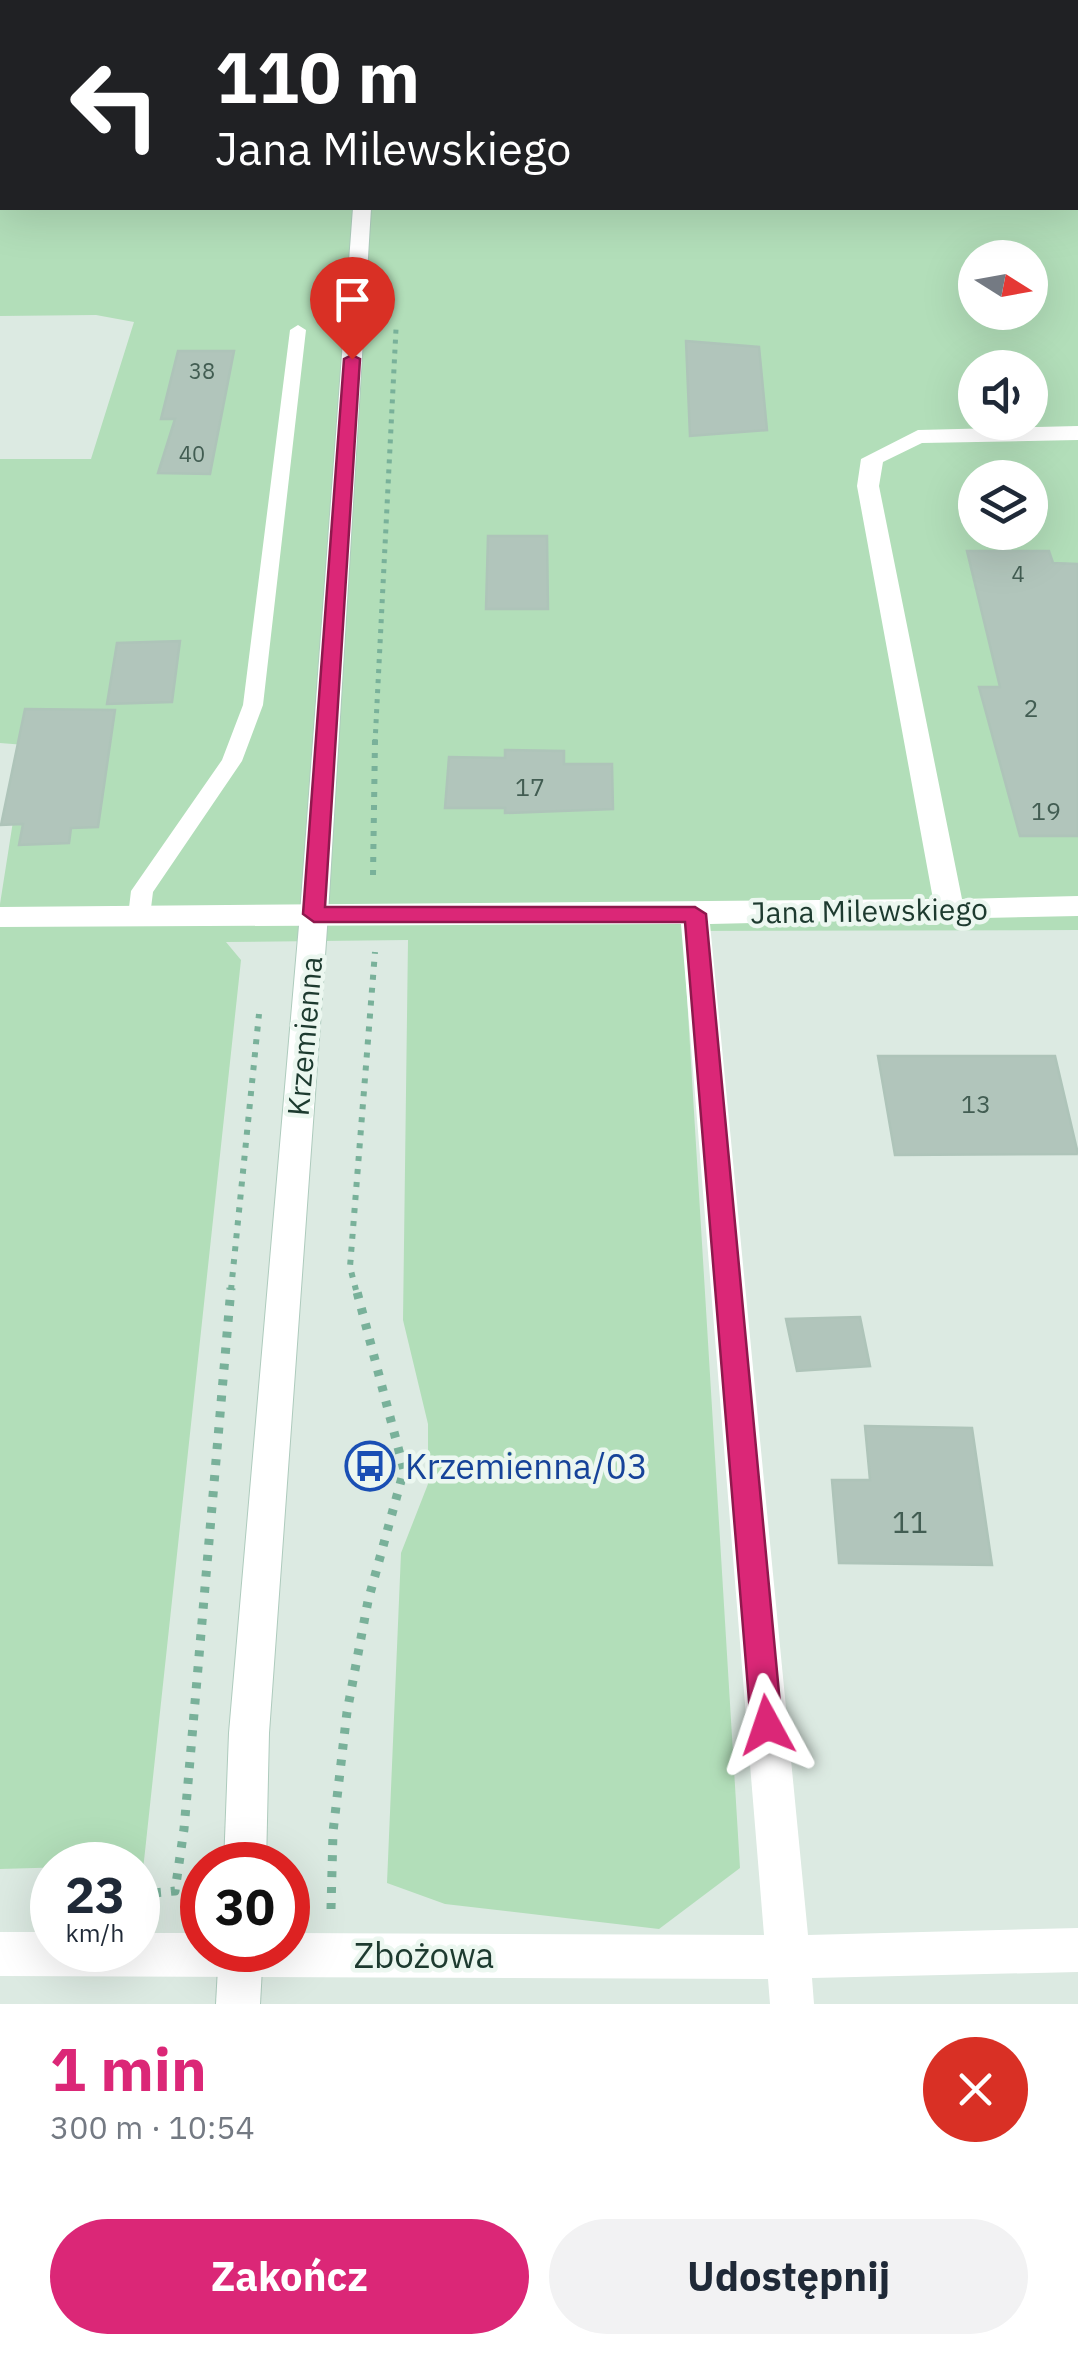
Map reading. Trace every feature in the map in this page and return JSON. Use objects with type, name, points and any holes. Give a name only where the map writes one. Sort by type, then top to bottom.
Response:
[{"type":"street","name":"Krzemienna","points":[[245,1842],[249,1733],[314,914],[362,210]]},
{"type":"street","points":[[949,906],[868,486],[872,460],[892,446],[918,438],[1078,433]]},
{"type":"street","name":"Jana Milewskiego","points":[[0,917],[695,914],[1078,906]]},
{"type":"street","points":[[695,914],[792,2004]]},
{"type":"street","name":"Zbożowa","points":[[310,1954],[787,1957],[1078,1950]]},
{"type":"street","name":"Zbożowa","points":[[0,1954],[30,1954]]},
{"type":"street","points":[[238,2004],[240,1972]]},
{"type":"lane","points":[[139,916],[142,891],[232,760],[253,705],[298,330]]},
{"type":"path","points":[[330,1955],[333,1832],[347,1712],[368,1601],[404,1470],[350,1267],[378,916],[370,850],[396,324]]},
{"type":"path","points":[[160,1892],[174,1892],[184,1830],[220,1384],[260,998]]},
{"type":"green space","points":[[0,210],[1078,210],[1078,930],[683,931],[740,1868],[659,1929],[445,1904],[387,1883],[401,1553],[428,1484],[428,1424],[403,1320],[408,940],[226,942],[241,960],[146,1842],[30,1842],[30,1868],[0,1869],[0,904],[25,745],[0,743],[0,459],[91,459],[134,322],[96,315],[0,316]]},
{"type":"building","points":[[686,341],[759,347],[767,430],[690,436]]},
{"type":"building","points":[[178,351],[234,351],[210,474],[158,473],[175,419],[161,419]]},
{"type":"building","points":[[488,536],[547,536],[548,609],[486,609]]},
{"type":"building","points":[[967,551],[1049,551],[1053,563],[1078,564],[1078,836],[1020,836],[979,687],[1000,687]]},
{"type":"building","points":[[180,641],[172,702],[107,704],[117,643]]},
{"type":"building","points":[[25,709],[115,710],[98,827],[71,828],[69,843],[19,845],[23,824],[1,825]]},
{"type":"building","points":[[505,750],[564,751],[564,764],[612,764],[613,809],[505,813],[505,808],[445,808],[449,757],[505,758]]},
{"type":"building","points":[[878,1056],[1055,1056],[1078,1154],[895,1155]]},
{"type":"building","points":[[860,1317],[870,1366],[797,1371],[786,1319]]},
{"type":"building","points":[[865,1426],[972,1428],[992,1565],[839,1563],[832,1480],[870,1480]]},
{"type":"place","name":"Krzemienna/03","points":[[370,1466]]},
{"type":"route","points":[[352,359],[314,914],[695,914],[767,1725]]}]
